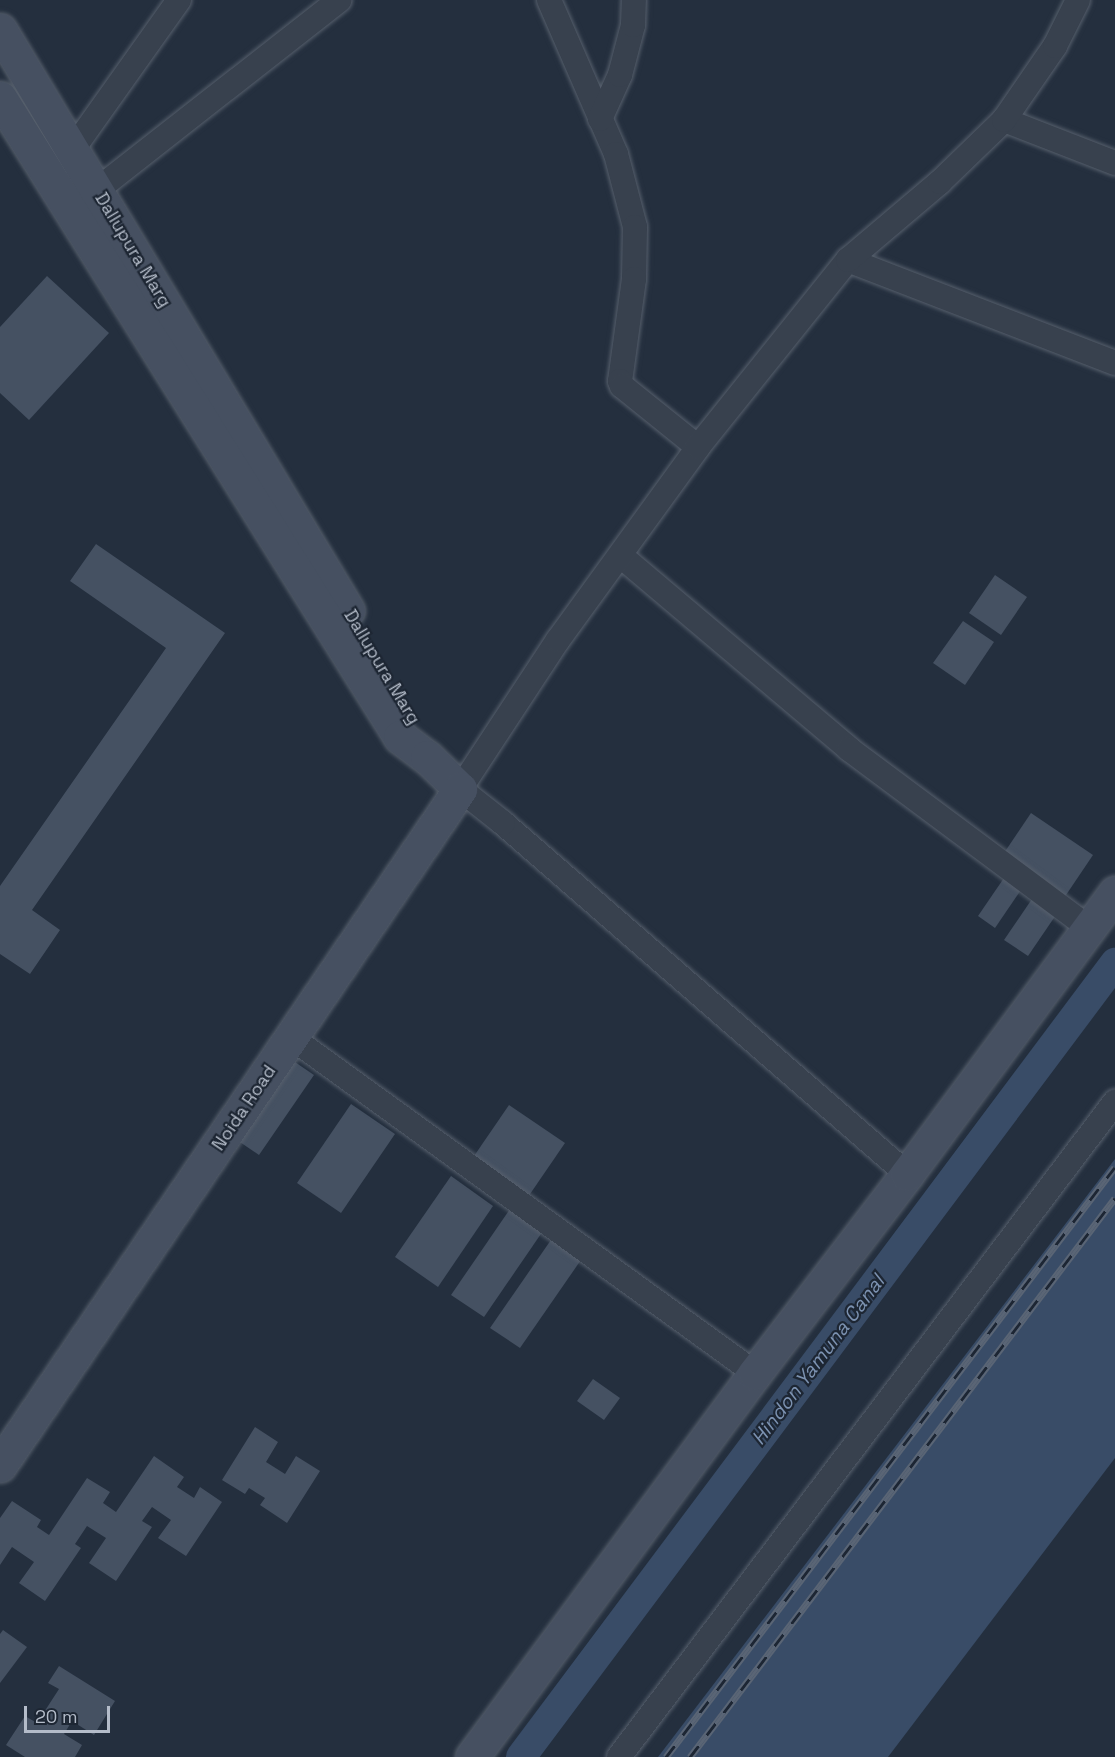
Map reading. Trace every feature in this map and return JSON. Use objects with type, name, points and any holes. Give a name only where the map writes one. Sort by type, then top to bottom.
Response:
[{"type":"main road","name":"Dallupura Marg","points":[[0,30],[385,673],[418,723],[427,757]]},
{"type":"main road","name":"Dallupura Marg","points":[[0,98],[400,737],[427,757]]},
{"type":"main road","points":[[427,757],[460,789]]},
{"type":"main road","name":"Noida Road","points":[[0,1465],[460,789]]},
{"type":"main road","points":[[472,1757],[755,1373],[907,1174],[1115,893]]},
{"type":"street","points":[[73,149],[179,0]]},
{"type":"street","points":[[97,190],[339,0]]},
{"type":"street","points":[[549,0],[616,154],[635,226],[634,279],[620,381],[622,386],[698,447]]},
{"type":"street","points":[[600,119],[620,75],[633,25],[634,0]]},
{"type":"street","points":[[907,1174],[503,823],[460,789],[558,640],[698,447],[848,260],[940,182],[1004,120],[1055,46],[1078,0]]},
{"type":"street","points":[[1004,120],[1115,163]]},
{"type":"street","points":[[848,260],[1115,363]]},
{"type":"street","points":[[621,556],[849,748],[1089,928]]},
{"type":"street","points":[[292,1038],[755,1373]]},
{"type":"street","points":[[619,1757],[1115,1102]]},
{"type":"water","points":[[1115,1159],[1115,1458],[888,1757],[658,1757]]},
{"type":"building","points":[[47,276],[109,333],[29,420],[0,393],[0,327]]},
{"type":"building","points":[[96,544],[225,633],[32,910],[60,930],[30,974],[0,954],[0,886],[166,648],[70,581]]},
{"type":"building","points":[[995,575],[1027,597],[1001,635],[969,613]]},
{"type":"building","points":[[963,621],[994,642],[965,685],[933,663]]},
{"type":"building","points":[[1031,813],[1093,855],[1064,898],[1002,856]]},
{"type":"building","points":[[1006,875],[1023,887],[995,928],[978,916]]},
{"type":"building","points":[[1034,896],[1058,912],[1028,956],[1004,940]]},
{"type":"building","points":[[289,1058],[314,1075],[259,1155],[234,1138]]},
{"type":"building","points":[[351,1104],[395,1134],[341,1213],[297,1183]]},
{"type":"building","points":[[509,1105],[565,1143],[528,1197],[472,1159]]},
{"type":"building","points":[[451,1176],[493,1206],[438,1287],[395,1257]]},
{"type":"building","points":[[512,1206],[545,1228],[484,1317],[451,1295]]},
{"type":"building","points":[[553,1237],[583,1257],[520,1348],[490,1328]]},
{"type":"building","points":[[593,1379],[620,1398],[604,1420],[577,1401]]},
{"type":"building","points":[[255,1427],[278,1442],[266,1462],[285,1474],[296,1456],[320,1471],[287,1523],[260,1505],[265,1498],[249,1488],[245,1494],[222,1480]]},
{"type":"building","points":[[154,1456],[184,1477],[177,1487],[194,1498],[200,1487],[222,1502],[186,1556],[158,1538],[171,1520],[152,1507],[142,1521],[152,1527],[116,1581],[89,1563],[106,1538],[87,1526],[75,1544],[81,1548],[45,1601],[19,1583],[34,1562],[12,1547],[0,1565],[0,1518],[12,1501],[41,1520],[37,1527],[49,1535],[87,1478],[110,1492],[103,1503],[116,1512]]},
{"type":"building","points":[[3,1630],[27,1647],[0,1683],[0,1634]]},
{"type":"building","points":[[59,1666],[115,1701],[94,1735],[72,1721],[64,1734],[82,1745],[75,1757],[25,1757],[6,1745],[25,1716],[37,1723],[59,1689],[48,1683]]},
{"type":"waterway","name":"Hindon Yamuna Canal","points":[[521,1757],[1115,963]]},
{"type":"railway","points":[[666,1757],[1115,1167]]},
{"type":"railway","points":[[690,1757],[1115,1198]]}]
